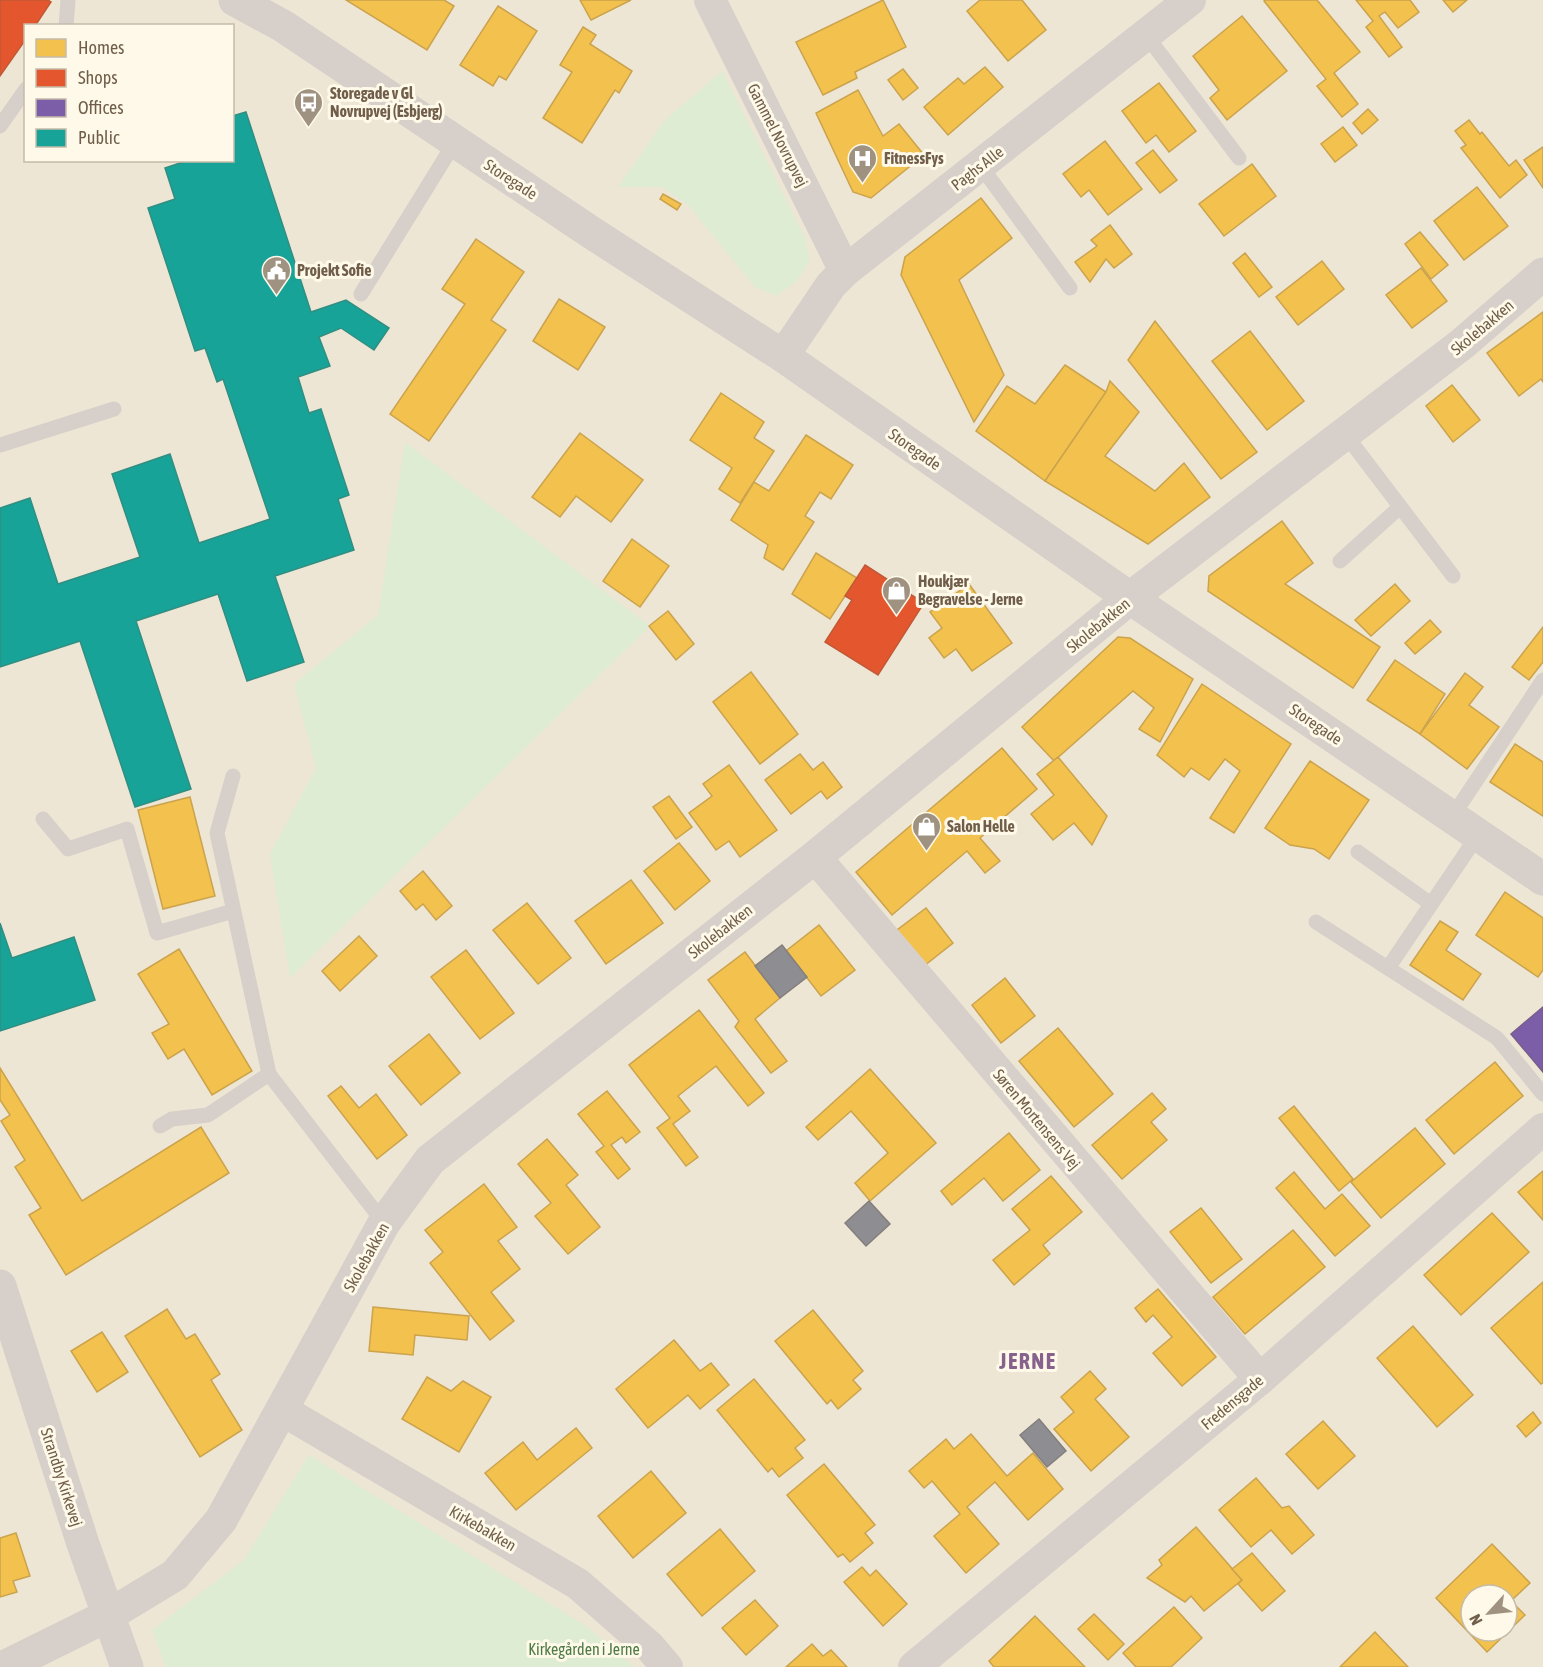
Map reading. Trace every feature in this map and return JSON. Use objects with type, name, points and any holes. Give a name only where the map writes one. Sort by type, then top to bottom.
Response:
[{"type":"street","name":"Storegade","points":[[235,0],[283,26]]},
{"type":"street","name":"Storegade","points":[[251,0],[283,26],[455,142],[783,356],[1130,598],[1543,879]]},
{"type":"street","name":"Gammel Novrupvej","points":[[710,0],[845,271]]},
{"type":"street","name":"Paghs Alle","points":[[783,356],[831,285],[845,271],[1190,0]]},
{"type":"street","name":"Skolebakken","points":[[4,1667],[109,1615],[175,1575],[221,1520],[384,1223],[430,1160],[815,857],[1130,598],[1462,344],[1543,274]]},
{"type":"street","name":"Søren Mortensens Vej","points":[[815,857],[1260,1379]]},
{"type":"street","name":"Fredensgade","points":[[914,1667],[1260,1379],[1543,1129]]},
{"type":"street","name":"Strandby Kirkevej","points":[[0,1286],[84,1544],[127,1667]]},
{"type":"street","name":"Kirkebakken","points":[[282,1410],[578,1584],[650,1647],[667,1667]]},
{"type":"lane","points":[[66,24],[68,0]]},
{"type":"lane","points":[[1146,35],[1239,158]]},
{"type":"lane","points":[[0,126],[24,92]]},
{"type":"lane","points":[[361,294],[455,142]]},
{"type":"lane","points":[[980,165],[1070,288]]},
{"type":"lane","points":[[0,445],[114,410]]},
{"type":"lane","points":[[1345,434],[1454,576]]},
{"type":"lane","points":[[1340,561],[1400,507]]},
{"type":"lane","points":[[1388,968],[1431,904],[1465,826],[1543,680]]},
{"type":"lane","points":[[233,776],[217,833],[269,1074],[384,1223]]},
{"type":"lane","points":[[43,819],[68,849],[127,829],[157,933],[233,911]]},
{"type":"lane","points":[[1358,852],[1431,904]]},
{"type":"lane","points":[[1316,922],[1497,1038],[1543,1094]]},
{"type":"lane","points":[[160,1126],[172,1119],[208,1115],[269,1074]]},
{"type":"shaded area","points":[[0,0],[1543,0],[1543,1667],[0,1667]]},
{"type":"green space","points":[[722,71],[805,238],[810,260],[797,281],[776,296],[755,287],[688,205],[662,187],[618,187],[665,120]]},
{"type":"green space","points":[[405,442],[650,626],[290,978],[270,854],[316,768],[294,684],[378,615]]},
{"type":"green space","name":"Kirkegården i Jerne","points":[[309,1455],[586,1626],[634,1667],[166,1667],[152,1630],[244,1560]]},
{"type":"building: Homes","points":[[346,0],[444,0],[454,6],[427,50]]},
{"type":"building: Homes","points":[[580,0],[631,0],[591,20]]},
{"type":"building: Homes","points":[[883,0],[906,47],[855,72],[857,78],[823,95],[796,42]]},
{"type":"building: Homes","points":[[980,0],[1022,0],[1046,30],[1008,61],[967,11]]},
{"type":"building: Homes","points":[[1265,0],[1317,0],[1360,52],[1334,73],[1358,104],[1342,117],[1317,86],[1326,79]]},
{"type":"building: Homes","points":[[1356,0],[1410,0],[1419,12],[1398,28],[1385,12],[1379,16],[1402,47],[1389,57],[1366,27],[1373,21]]},
{"type":"building: Homes","points":[[1443,0],[1467,0],[1453,12]]},
{"type":"building: Homes","points":[[498,6],[537,31],[506,80],[499,76],[493,86],[460,65]]},
{"type":"building: Homes","points":[[1242,16],[1287,71],[1227,120],[1210,98],[1219,90],[1193,56]]},
{"type":"building: Homes","points":[[583,27],[596,35],[590,44],[632,71],[619,93],[615,90],[582,143],[543,118],[572,72],[560,65]]},
{"type":"building: Homes","points":[[985,67],[1003,87],[948,135],[924,107],[958,78],[964,84]]},
{"type":"building: Homes","points":[[903,69],[918,88],[903,100],[888,80]]},
{"type":"building: Homes","points":[[1159,83],[1196,131],[1169,152],[1156,135],[1146,143],[1122,111]]},
{"type":"building: Homes","points":[[858,90],[883,136],[899,124],[924,155],[871,198],[853,192],[816,113]]},
{"type":"building: Homes","points":[[1368,109],[1378,120],[1362,134],[1353,123]]},
{"type":"building: Homes","points":[[1469,120],[1480,134],[1482,132],[1509,166],[1516,160],[1527,175],[1500,198],[1461,148],[1466,145],[1455,131]]},
{"type":"building: Homes","points":[[1343,127],[1357,145],[1335,162],[1321,144]]},
{"type":"building: Homes","points":[[1105,141],[1142,189],[1108,215],[1089,190],[1081,197],[1063,174]]},
{"type":"building: Homes","points":[[1543,147],[1543,188],[1524,160]]},
{"type":"building: Homes","points":[[1153,150],[1177,180],[1160,193],[1136,163]]},
{"type":"building: Homes","points":[[1252,164],[1276,196],[1224,236],[1199,204]]},
{"type":"building: Homes","points":[[1477,187],[1508,226],[1464,260],[1434,221]]},
{"type":"building: Homes","points":[[663,194],[681,204],[677,210],[660,199]]},
{"type":"building: Homes","points":[[981,198],[1012,238],[959,280],[1004,375],[974,422],[901,275],[905,257]]},
{"type":"building: Homes","points":[[1110,225],[1132,254],[1114,268],[1106,259],[1090,282],[1075,262],[1097,246],[1091,240]]},
{"type":"building: Homes","points":[[1420,232],[1448,265],[1431,279],[1405,244]]},
{"type":"building: Homes","points":[[476,239],[524,272],[491,320],[506,330],[429,441],[390,414],[465,304],[442,289]]},
{"type":"building: Homes","points":[[1245,253],[1272,287],[1259,297],[1233,263]]},
{"type":"building: Homes","points":[[1322,261],[1344,289],[1298,325],[1276,297]]},
{"type":"building: Homes","points":[[1421,268],[1447,301],[1412,328],[1386,295]]},
{"type":"building: Homes","points":[[559,299],[605,327],[578,370],[533,341]]},
{"type":"building: Homes","points":[[1543,312],[1543,382],[1541,379],[1519,396],[1487,353]]},
{"type":"building: Homes","points":[[1155,321],[1257,452],[1221,479],[1128,360]]},
{"type":"building: Homes","points":[[1250,331],[1304,401],[1267,430],[1212,361]]},
{"type":"building: Homes","points":[[1065,365],[1106,392],[1045,481],[976,431],[1007,386],[1035,404]]},
{"type":"building: Homes","points":[[1110,381],[1139,412],[1105,456],[1155,491],[1184,463],[1210,497],[1148,544],[1045,481],[1106,392]]},
{"type":"building: Homes","points":[[1452,385],[1480,420],[1453,442],[1426,406]]},
{"type":"building: Homes","points":[[721,393],[764,422],[754,438],[774,451],[740,503],[719,489],[732,468],[690,440]]},
{"type":"building: Homes","points":[[580,433],[643,480],[611,522],[576,496],[560,517],[532,497]]},
{"type":"building: Homes","points":[[806,435],[853,465],[831,499],[820,492],[805,516],[814,522],[783,570],[764,558],[768,545],[731,520],[754,482],[769,491]]},
{"type":"building: Homes","points":[[1282,521],[1313,563],[1285,584],[1380,647],[1353,688],[1208,591],[1209,576]]},
{"type":"building: Homes","points":[[632,539],[669,566],[640,607],[603,581]]},
{"type":"building: Homes","points":[[816,553],[857,578],[830,619],[792,594]]},
{"type":"building: Homes","points":[[969,584],[1012,643],[972,671],[956,649],[944,658],[929,638],[942,628],[930,612]]},
{"type":"building: Homes","points":[[1395,584],[1410,601],[1371,636],[1355,620]]},
{"type":"building: Homes","points":[[668,611],[694,644],[676,660],[649,626]]},
{"type":"building: Homes","points":[[1430,620],[1441,632],[1415,654],[1405,643]]},
{"type":"building: Homes","points":[[1543,627],[1543,662],[1529,680],[1512,667]]},
{"type":"building: Homes","points":[[1118,637],[1130,638],[1193,679],[1160,742],[1139,729],[1154,708],[1133,691],[1054,761],[1022,727]]},
{"type":"building: Homes","points":[[1395,660],[1445,694],[1420,734],[1367,700]]},
{"type":"building: Homes","points":[[751,672],[798,734],[760,764],[713,702]]},
{"type":"building: Homes","points":[[1465,673],[1483,687],[1469,705],[1499,727],[1467,769],[1420,734]]},
{"type":"building: Homes","points":[[1202,684],[1291,744],[1234,833],[1210,818],[1240,771],[1225,759],[1209,780],[1191,768],[1184,777],[1157,755]]},
{"type":"building: Homes","points":[[1515,744],[1543,762],[1543,816],[1490,782]]},
{"type":"building: Homes","points":[[1002,748],[1037,789],[980,838],[1000,861],[985,873],[967,851],[892,915],[856,872]]},
{"type":"building: Homes","points":[[800,754],[813,770],[823,762],[842,787],[827,799],[821,791],[791,814],[765,780]]},
{"type":"building: Homes","points":[[1058,757],[1107,816],[1092,845],[1074,823],[1053,840],[1031,814],[1054,795],[1037,774]]},
{"type":"building: Homes","points":[[1310,761],[1369,800],[1329,859],[1314,849],[1290,845],[1265,828]]},
{"type":"building: Homes","points":[[729,765],[777,830],[740,857],[729,841],[716,850],[689,813],[712,796],[703,784]]},
{"type":"building: Homes","points":[[669,796],[692,827],[676,839],[653,807]]},
{"type":"building: Homes","points":[[190,797],[215,896],[163,909],[138,810]]},
{"type":"building: Homes","points":[[679,843],[710,881],[675,910],[644,871]]},
{"type":"building: Homes","points":[[423,871],[452,906],[436,920],[423,904],[416,910],[400,891]]},
{"type":"building: Homes","points":[[631,880],[663,923],[606,964],[575,921]]},
{"type":"building: Homes","points":[[1505,892],[1543,918],[1543,970],[1538,977],[1476,935]]},
{"type":"building: Homes","points":[[527,903],[571,958],[538,984],[493,930]]},
{"type":"building: Homes","points":[[926,908],[953,943],[924,966],[897,930]]},
{"type":"building: Homes","points":[[1440,921],[1458,932],[1446,950],[1481,974],[1463,1000],[1410,965]]},
{"type":"building: Homes","points":[[819,925],[855,970],[821,996],[786,951]]},
{"type":"building: Homes","points":[[359,936],[377,956],[340,991],[322,971]]},
{"type":"building: Homes","points":[[179,949],[252,1071],[212,1095],[184,1049],[168,1059],[152,1033],[169,1024],[138,974]]},
{"type":"building: Homes","points":[[466,950],[514,1013],[480,1039],[431,977]]},
{"type":"building: Homes","points":[[745,952],[780,998],[755,1019],[787,1061],[771,1073],[735,1027],[739,1021],[708,980]]},
{"type":"building: Homes","points":[[1005,978],[1035,1016],[1001,1043],[972,1005]]},
{"type":"building: Homes","points":[[699,1010],[764,1093],[748,1106],[716,1066],[678,1096],[690,1111],[673,1124],[698,1157],[686,1166],[657,1128],[670,1118],[629,1065]]},
{"type":"building: Homes","points":[[1058,1028],[1113,1094],[1074,1127],[1019,1061]]},
{"type":"building: Homes","points":[[429,1034],[460,1073],[421,1105],[389,1066]]},
{"type":"building: Homes","points":[[1495,1062],[1523,1096],[1454,1154],[1426,1120]]},
{"type":"building: Homes","points":[[0,1068],[82,1201],[201,1127],[229,1173],[66,1275],[29,1215],[41,1208],[15,1167],[25,1160],[1,1121],[10,1115],[0,1100]]},
{"type":"building: Homes","points":[[870,1069],[936,1143],[870,1201],[855,1183],[888,1153],[851,1111],[818,1140],[806,1127]]},
{"type":"building: Homes","points":[[341,1086],[359,1108],[376,1094],[407,1135],[377,1159],[328,1096]]},
{"type":"building: Homes","points":[[607,1091],[640,1132],[626,1143],[622,1137],[611,1145],[630,1169],[618,1179],[596,1152],[604,1146],[578,1114]]},
{"type":"building: Homes","points":[[1152,1093],[1166,1109],[1151,1122],[1167,1140],[1122,1179],[1092,1145]]},
{"type":"building: Homes","points":[[1294,1106],[1353,1179],[1339,1191],[1279,1118]]},
{"type":"building: Homes","points":[[1415,1128],[1445,1164],[1381,1218],[1351,1182]]},
{"type":"building: Homes","points":[[1009,1133],[1040,1170],[1003,1201],[984,1178],[952,1205],[941,1191]]},
{"type":"building: Homes","points":[[547,1139],[578,1175],[566,1185],[600,1227],[568,1254],[535,1216],[551,1203],[518,1164]]},
{"type":"building: Homes","points":[[1543,1171],[1543,1220],[1518,1192]]},
{"type":"building: Homes","points":[[1294,1172],[1325,1209],[1342,1194],[1370,1226],[1335,1256],[1276,1188]]},
{"type":"building: Homes","points":[[1051,1176],[1082,1212],[1043,1245],[1050,1254],[1014,1285],[993,1260],[1030,1230],[1012,1209]]},
{"type":"building: Homes","points":[[484,1184],[517,1227],[498,1241],[520,1269],[491,1292],[514,1321],[490,1340],[430,1263],[443,1252],[425,1230]]},
{"type":"building: Homes","points":[[1201,1208],[1242,1259],[1211,1283],[1170,1232]]},
{"type":"building: Homes","points":[[1492,1213],[1529,1252],[1461,1315],[1424,1275]]},
{"type":"building: Homes","points":[[1293,1230],[1325,1267],[1245,1334],[1213,1297]]},
{"type":"building: Homes","points":[[1543,1282],[1543,1383],[1541,1384],[1491,1328]]},
{"type":"building: Homes","points":[[1158,1289],[1216,1357],[1182,1386],[1153,1353],[1172,1337],[1153,1315],[1146,1322],[1135,1308]]},
{"type":"building: Homes","points":[[373,1307],[469,1316],[467,1340],[415,1335],[413,1355],[369,1351]]},
{"type":"building: Homes","points":[[167,1309],[186,1339],[195,1334],[220,1374],[211,1380],[242,1430],[200,1457],[125,1336]]},
{"type":"building: Homes","points":[[813,1310],[863,1371],[853,1380],[861,1389],[838,1409],[831,1400],[827,1404],[775,1341]]},
{"type":"building: Homes","points":[[1413,1326],[1473,1395],[1437,1427],[1377,1358]]},
{"type":"building: Homes","points":[[102,1332],[128,1372],[97,1392],[71,1351]]},
{"type":"building: Homes","points":[[674,1340],[700,1371],[711,1363],[729,1385],[700,1409],[688,1395],[648,1428],[616,1389]]},
{"type":"building: Homes","points":[[1090,1371],[1106,1389],[1095,1399],[1129,1437],[1091,1471],[1054,1429],[1074,1412],[1061,1397]]},
{"type":"building: Homes","points":[[427,1377],[451,1391],[463,1381],[491,1397],[459,1452],[402,1419]]},
{"type":"building: Homes","points":[[754,1379],[805,1440],[795,1448],[803,1458],[779,1477],[772,1468],[768,1472],[717,1410]]},
{"type":"building: Homes","points":[[1533,1412],[1541,1423],[1526,1437],[1517,1426]]},
{"type":"building: Homes","points":[[1323,1421],[1355,1456],[1318,1489],[1286,1454]]},
{"type":"building: Homes","points":[[576,1428],[592,1448],[516,1510],[485,1473],[523,1442],[537,1460]]},
{"type":"building: Homes","points":[[971,1434],[1007,1476],[1033,1453],[1063,1489],[1028,1520],[995,1482],[967,1507],[999,1544],[966,1573],[934,1536],[960,1514],[932,1481],[924,1488],[909,1471],[946,1439],[954,1449]]},
{"type":"building: Homes","points":[[824,1464],[875,1525],[865,1533],[873,1543],[850,1562],[843,1554],[838,1557],[787,1495]]},
{"type":"building: Homes","points":[[651,1471],[686,1513],[633,1558],[598,1516]]},
{"type":"building: Homes","points":[[1256,1478],[1282,1508],[1289,1506],[1314,1535],[1292,1554],[1271,1530],[1251,1547],[1219,1510]]},
{"type":"building: Homes","points":[[1196,1527],[1242,1580],[1204,1611],[1191,1596],[1185,1602],[1147,1578],[1162,1565],[1159,1560]]},
{"type":"building: Homes","points":[[720,1529],[755,1571],[702,1616],[667,1574]]},
{"type":"building: Homes","points":[[16,1533],[30,1576],[13,1581],[17,1592],[0,1597],[0,1538]]},
{"type":"building: Homes","points":[[1492,1544],[1530,1583],[1519,1593],[1519,1583],[1459,1583],[1459,1622],[1436,1598]]},
{"type":"building: Homes","points":[[1252,1553],[1285,1591],[1262,1611],[1238,1584],[1242,1580],[1232,1569]]},
{"type":"building: Homes","points":[[862,1567],[870,1576],[876,1570],[907,1604],[883,1626],[844,1582]]},
{"type":"building: Homes","points":[[755,1600],[778,1626],[746,1655],[722,1628]]},
{"type":"building: Homes","points":[[1174,1607],[1202,1638],[1171,1667],[1136,1667],[1123,1653]]},
{"type":"building: Homes","points":[[1519,1609],[1525,1615],[1519,1621]]},
{"type":"building: Homes","points":[[1094,1614],[1124,1644],[1108,1660],[1078,1629]]},
{"type":"building: Homes","points":[[1035,1616],[1085,1667],[994,1667],[989,1661]]},
{"type":"building: Homes","points":[[1375,1632],[1408,1667],[1340,1667]]},
{"type":"building: Homes","points":[[1478,1643],[1496,1643],[1487,1652]]},
{"type":"building: Homes","points":[[812,1644],[823,1656],[831,1650],[847,1667],[786,1667]]},
{"type":"building: Shops","points":[[0,0],[48,0],[51,2],[36,24],[24,24],[24,42],[0,76]]},
{"type":"building: Shops","points":[[865,565],[924,603],[878,675],[825,642],[852,600],[845,596]]},
{"type":"building: Offices","points":[[1543,1007],[1543,1072],[1511,1034]]},
{"type":"building: Public","points":[[246,112],[311,312],[346,300],[389,328],[374,350],[341,328],[319,337],[330,366],[298,377],[309,413],[321,409],[349,495],[338,499],[354,550],[275,576],[304,662],[247,681],[218,594],[136,621],[191,789],[135,807],[80,641],[0,667],[0,508],[30,498],[58,584],[140,557],[112,474],[170,454],[199,543],[270,519],[223,379],[217,382],[205,348],[195,351],[148,208],[175,199],[165,168],[183,162],[234,162],[234,115]]},
{"type":"building: Public","points":[[0,923],[12,958],[74,937],[95,1000],[0,1031]]},
{"type":"building: Industry","points":[[782,945],[807,977],[780,998],[755,966]]},
{"type":"building: Industry","points":[[869,1201],[890,1224],[866,1246],[845,1223]]},
{"type":"building: Industry","points":[[1039,1419],[1066,1451],[1047,1467],[1020,1435]]},
{"type":"place","name":"Storegade v Gl Novrupvej (Esbjerg)","points":[[309,128]]},
{"type":"place","name":"FitnessFys","points":[[863,184]]},
{"type":"place","name":"Projekt Sofie","points":[[276,296]]},
{"type":"place","name":"Houkjær Begravelse - Jerne","points":[[897,616]]},
{"type":"place","name":"Salon Helle","points":[[926,852]]},
{"type":"district","name":"JERNE","points":[[1028,1361]]}]
